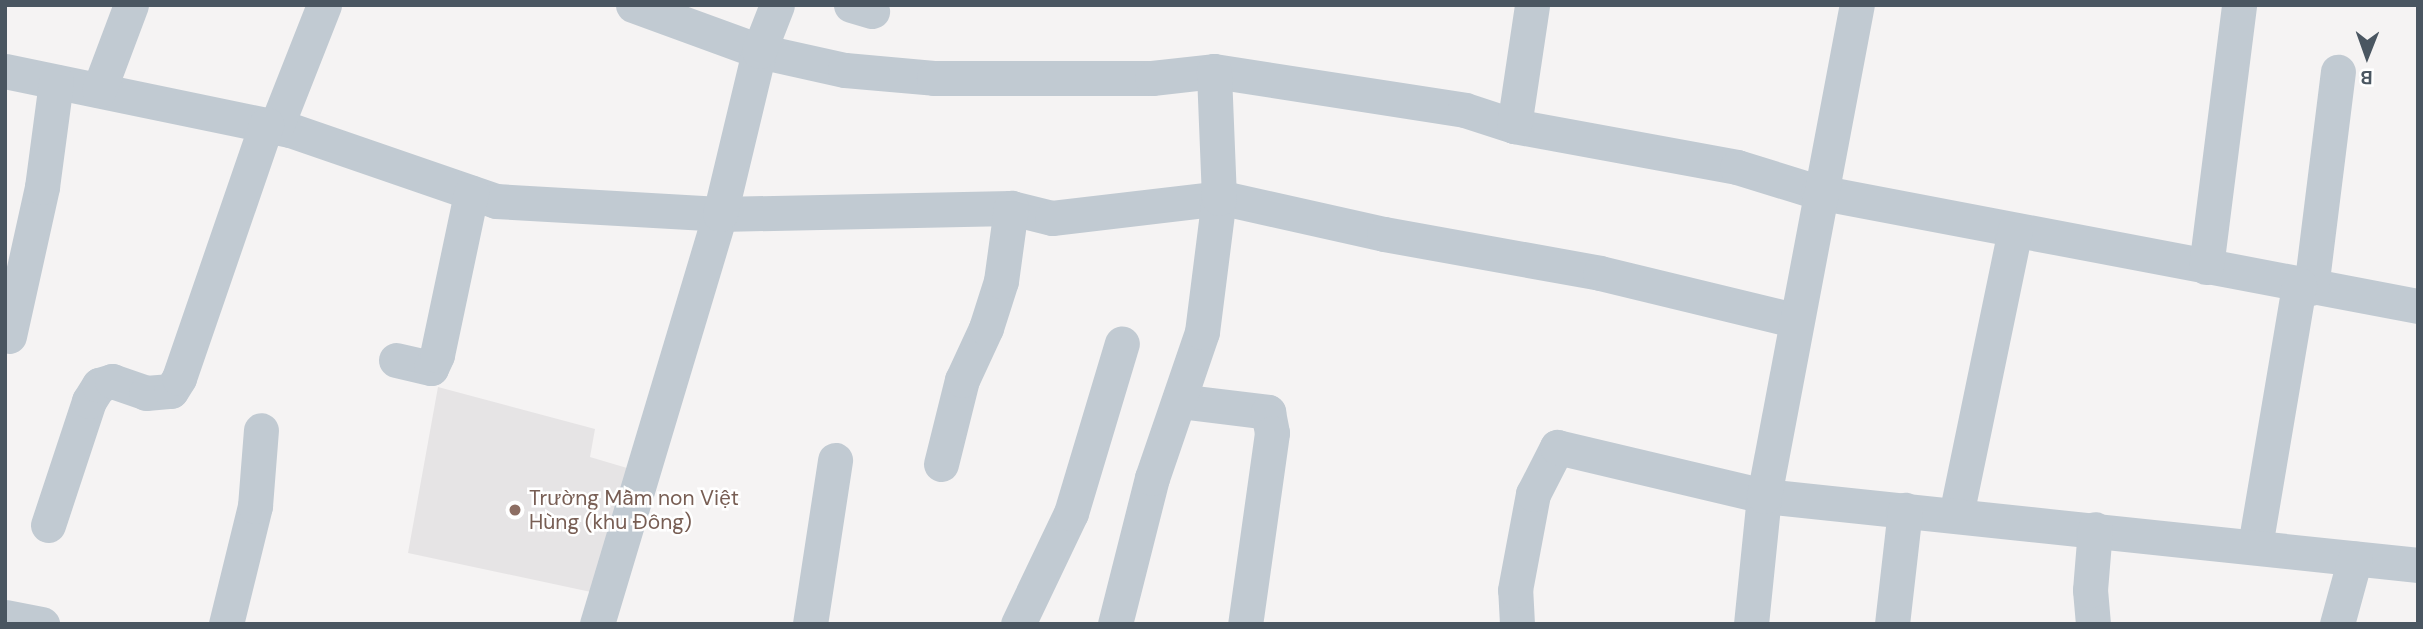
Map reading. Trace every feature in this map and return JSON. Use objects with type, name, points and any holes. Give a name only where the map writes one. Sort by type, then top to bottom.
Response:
[{"type":"street","points":[[100,90],[131,5]]},
{"type":"street","points":[[48,525],[89,401],[99,386],[113,381],[146,393],[171,391],[179,378],[271,126],[324,5]]},
{"type":"street","points":[[633,5],[759,51],[845,70],[934,78],[1152,78],[1214,71],[1465,110],[1514,126],[1737,167],[1818,192],[2418,306]]},
{"type":"street","points":[[597,624],[720,214],[759,51],[777,5]]},
{"type":"street","points":[[1514,126],[1532,5]]},
{"type":"street","points":[[1751,624],[1764,496],[1818,192],[1857,5]]},
{"type":"street","points":[[2206,267],[2239,5]]},
{"type":"street","points":[[5,71],[271,126],[496,201],[720,214],[1012,208],[1052,218],[1219,198],[1600,273],[1795,320]]},
{"type":"street","points":[[1115,624],[1152,478],[1202,332],[1219,198],[1214,71]]},
{"type":"street","points":[[2255,547],[2305,286],[2337,72]]},
{"type":"street","points":[[9,336],[41,187],[56,82]]},
{"type":"street","points":[[396,360],[431,368],[471,193]]},
{"type":"street","points":[[941,464],[962,380],[986,328],[1001,281],[1012,208]]},
{"type":"street","points":[[1956,515],[2015,230]]},
{"type":"street","points":[[1018,624],[1071,513],[1122,343]]},
{"type":"street","points":[[1180,401],[1268,412],[1272,433],[1245,624]]},
{"type":"street","points":[[226,624],[255,506],[261,430]]},
{"type":"street","points":[[1517,624],[1515,590],[1533,494],[1557,447],[1764,496],[2418,565]]},
{"type":"street","points":[[810,624],[835,460]]},
{"type":"street","points":[[1892,624],[1905,510]]},
{"type":"street","points":[[2093,624],[2090,590],[2095,529]]},
{"type":"street","points":[[2337,624],[2354,558]]},
{"type":"street","points":[[5,617],[41,624]]},
{"type":"shaded area","name":"Trường Mầm non Việt Hùng (khu Đông)","points":[[438,387],[595,429],[590,457],[627,468],[591,592],[408,553]]},
{"type":"place","name":"Trường Mầm non Việt Hùng (khu Đông)","points":[[515,510]]}]
